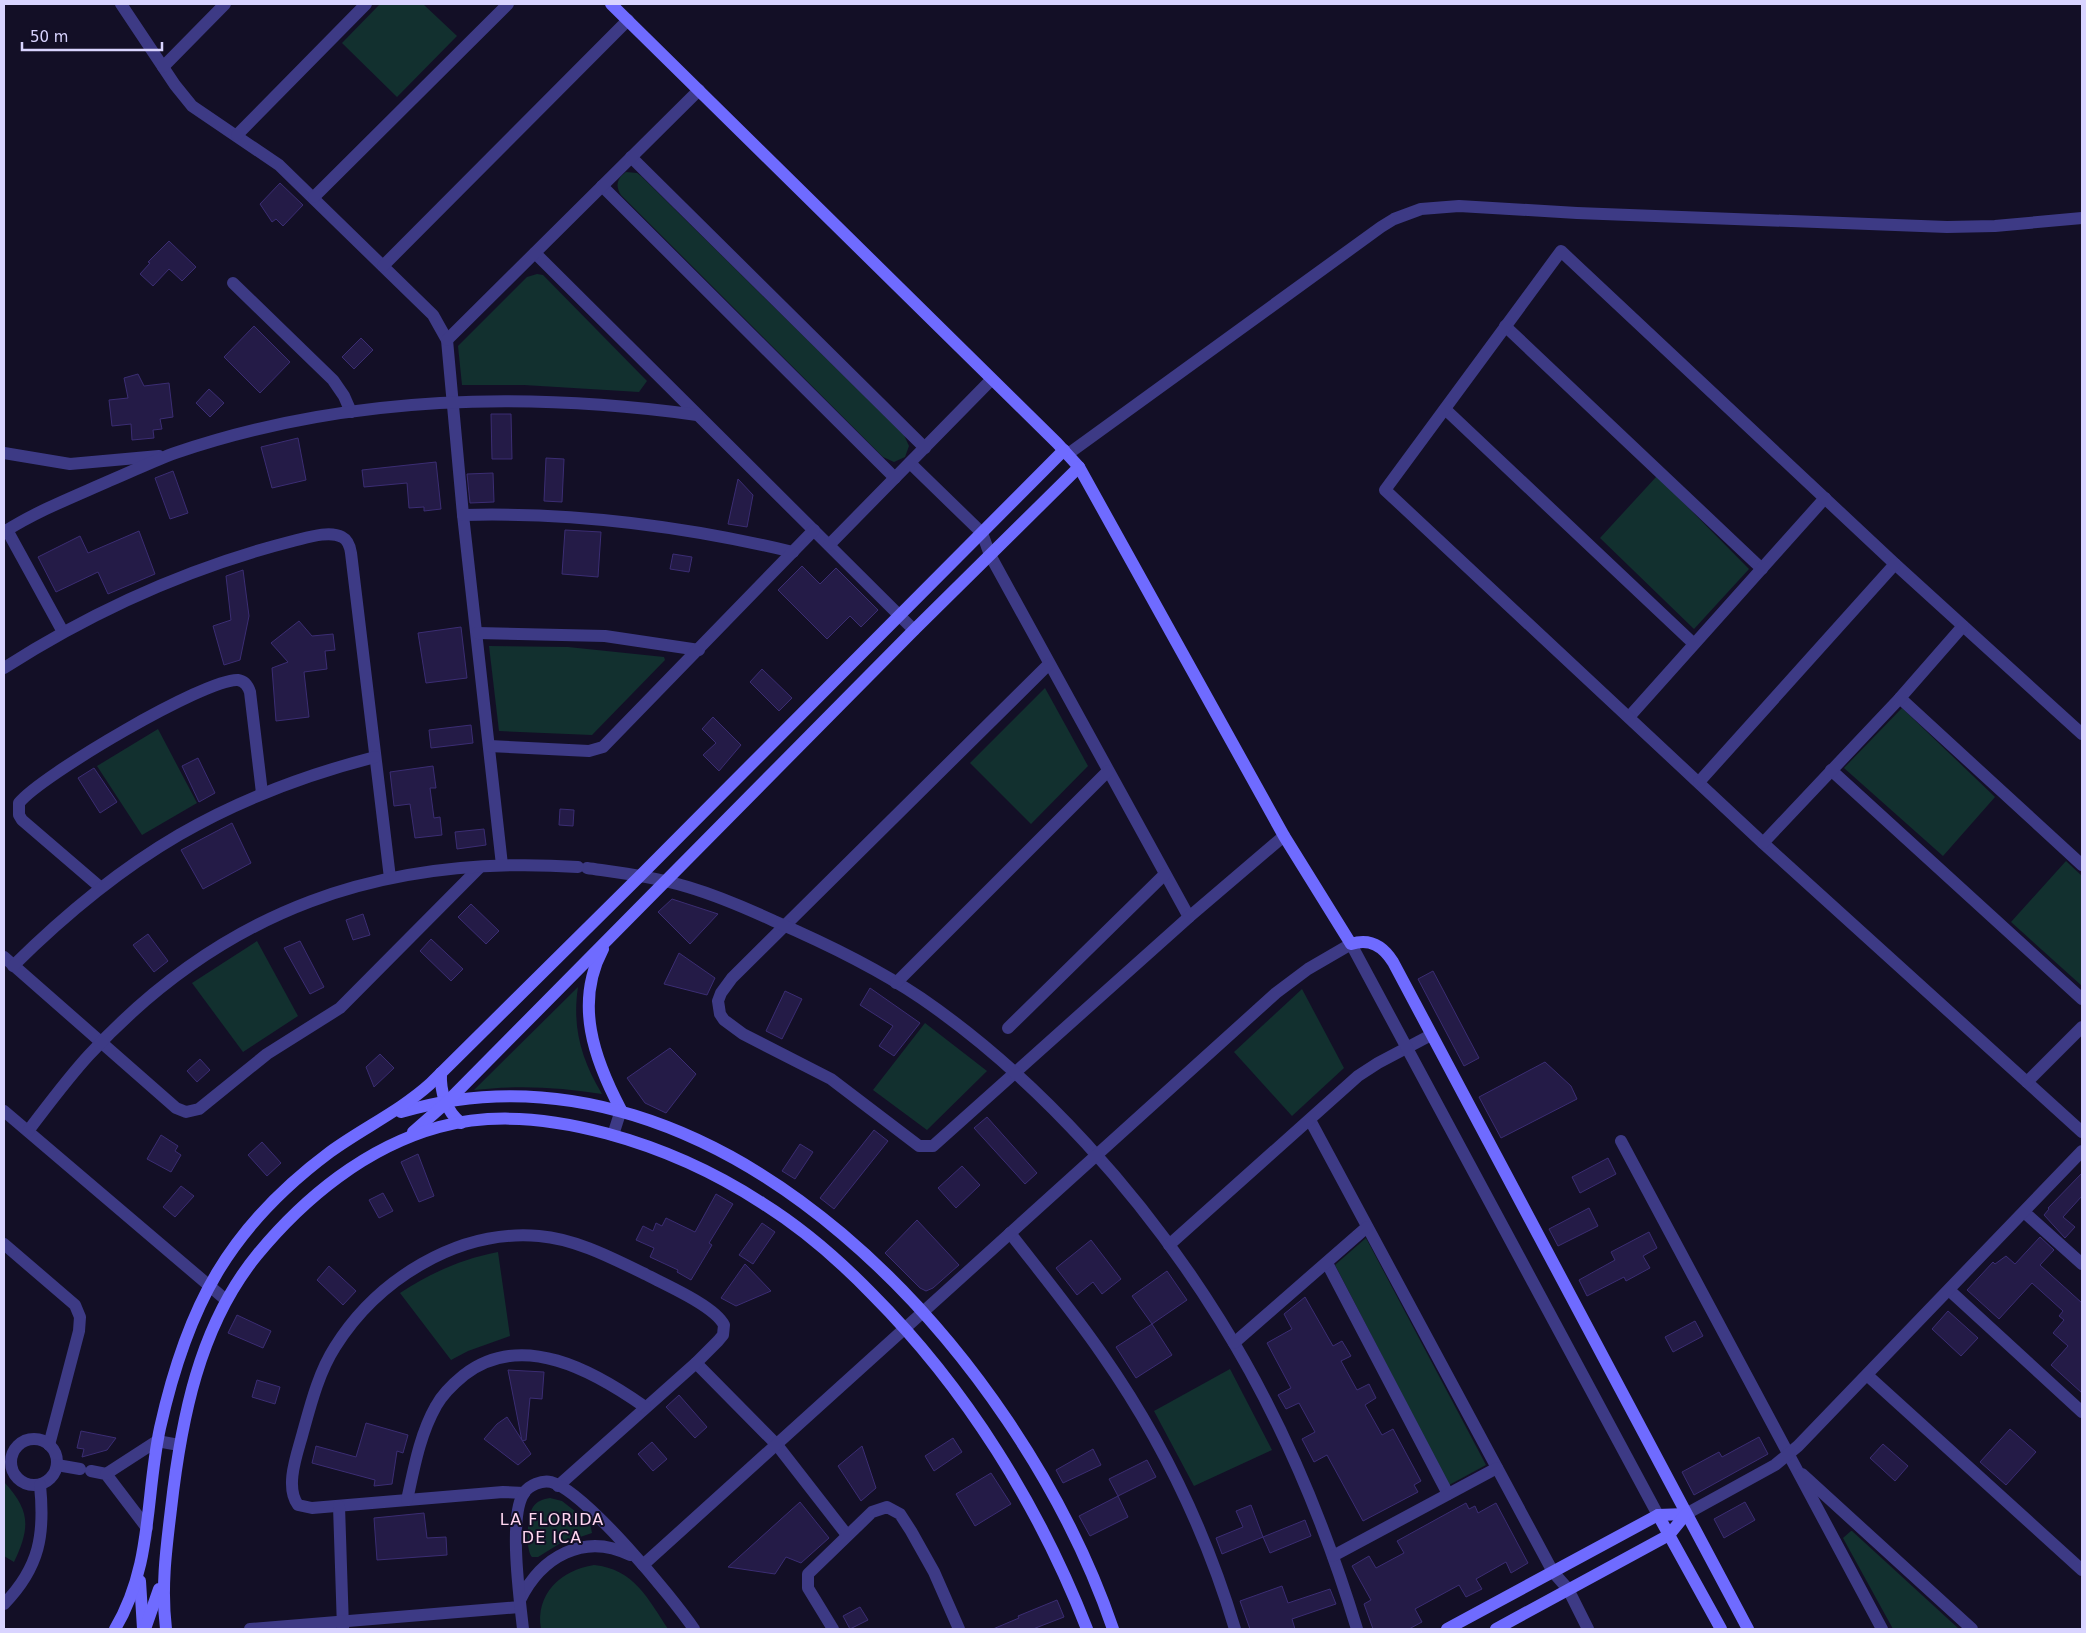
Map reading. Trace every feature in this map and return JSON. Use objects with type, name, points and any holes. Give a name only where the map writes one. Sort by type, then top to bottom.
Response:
[{"type":"street","points":[[121,4],[162,67],[192,106],[273,160],[314,197],[433,315],[447,340],[463,515],[502,865]]},
{"type":"street","points":[[162,67],[225,4]]},
{"type":"street","points":[[237,135],[366,4]]},
{"type":"street","points":[[314,197],[508,4]]},
{"type":"street","points":[[611,4],[1066,452],[1079,467],[1284,836],[1351,944],[1658,1516],[1721,1629]]},
{"type":"street","points":[[383,266],[628,20]]},
{"type":"street","points":[[447,340],[699,90]]},
{"type":"street","points":[[631,157],[925,448]]},
{"type":"street","points":[[602,186],[895,478]]},
{"type":"street","points":[[118,1629],[139,1573],[147,1528],[157,1441],[178,1358],[187,1331],[209,1286],[220,1266],[248,1228],[284,1191],[332,1151],[410,1101],[441,1073],[982,533],[1066,452],[1381,227],[1421,209],[1459,206],[1577,213],[1947,226],[2005,225],[2082,218]]},
{"type":"street","points":[[2082,734],[1895,564],[1561,250],[1385,490],[1764,843],[2082,1132]]},
{"type":"street","points":[[535,253],[914,630]]},
{"type":"street","points":[[233,283],[333,380],[344,396],[351,412]]},
{"type":"street","points":[[1506,326],[1762,568]]},
{"type":"street","points":[[829,545],[991,380]]},
{"type":"street","points":[[63,632],[5,531],[53,505],[174,454],[262,428],[351,412],[452,403],[567,402],[618,405],[697,415]]},
{"type":"street","points":[[1445,409],[1694,644]]},
{"type":"street","points":[[4,453],[70,464],[174,454]]},
{"type":"street","points":[[910,463],[982,533],[990,556],[1189,917]]},
{"type":"street","points":[[166,1629],[163,1575],[179,1444],[200,1363],[226,1300],[250,1264],[300,1208],[337,1178],[403,1139],[446,1103],[914,630],[1079,467]]},
{"type":"street","points":[[1629,717],[1825,498]]},
{"type":"street","points":[[463,515],[533,514],[617,520],[698,531],[793,552]]},
{"type":"street","points":[[489,746],[598,750],[607,744],[814,530]]},
{"type":"street","points":[[4,668],[63,632],[141,594],[226,561],[307,538],[327,535],[342,537],[347,541],[351,553],[390,878]]},
{"type":"street","points":[[1699,782],[1895,564]]},
{"type":"street","points":[[1764,843],[1900,698],[1963,626]]},
{"type":"street","points":[[477,633],[526,632],[605,636],[699,650]]},
{"type":"street","points":[[1049,664],[732,978],[721,993],[718,1008],[724,1020],[732,1027],[831,1079],[919,1146],[926,1147],[938,1142],[1189,917],[1284,836]]},
{"type":"street","points":[[100,887],[22,820],[19,815],[19,803],[30,792],[73,762],[140,721],[221,684],[239,680],[245,682],[250,692],[262,793]]},
{"type":"street","points":[[1900,698],[2082,865]]},
{"type":"street","points":[[375,757],[323,771],[262,793],[217,813],[175,836],[100,887],[9,962],[176,1108],[186,1112],[199,1109],[259,1060],[340,1008],[480,867]]},
{"type":"street","points":[[896,983],[1108,770]]},
{"type":"street","points":[[1831,770],[2082,999]]},
{"type":"street","points":[[28,1131],[77,1069],[102,1042],[175,977],[216,947],[244,931],[317,898],[390,878],[502,865],[582,868],[640,876],[666,881],[725,900],[839,950],[896,983],[945,1016],[1014,1074],[1097,1156],[1169,1245],[1234,1343],[1280,1431],[1333,1556],[1357,1629]]},
{"type":"street","points":[[1008,1028],[1165,874]]},
{"type":"street","points":[[608,940],[594,972],[588,999],[588,1014],[598,1059],[621,1110],[613,1135]]},
{"type":"street","points":[[639,1561],[777,1445],[1276,993],[1308,969],[1351,944],[1372,943],[1384,950],[1432,1035],[1748,1629]]},
{"type":"street","points":[[2027,1082],[2082,1027]]},
{"type":"street","points":[[1169,1245],[1368,1068],[1432,1035]]},
{"type":"street","points":[[441,1073],[441,1088],[446,1103],[450,1112],[462,1122]]},
{"type":"street","points":[[388,1116],[446,1103],[490,1098],[531,1097],[569,1100],[621,1110],[655,1121],[711,1146],[797,1198],[848,1239],[923,1312],[983,1388],[1041,1475],[1080,1548],[1114,1629]]},
{"type":"street","points":[[4,1111],[226,1300]]},
{"type":"street","points":[[403,1139],[441,1126],[462,1122],[497,1120],[545,1122],[590,1128],[688,1164],[761,1202],[831,1256],[872,1293],[905,1330],[963,1402],[1019,1487],[1056,1558],[1086,1629]]},
{"type":"street","points":[[1310,1120],[1553,1572],[1568,1589],[1588,1629]]},
{"type":"street","points":[[1621,1141],[1882,1629]]},
{"type":"street","points":[[1496,1629],[1669,1534],[1686,1514],[1788,1455],[2082,1152]]},
{"type":"street","points":[[2024,1212],[2082,1264]]},
{"type":"street","points":[[1234,1343],[1367,1227]]},
{"type":"street","points":[[1010,1233],[1102,1355],[1141,1416],[1200,1534],[1235,1629]]},
{"type":"street","points":[[558,1486],[696,1363],[723,1334],[724,1325],[719,1316],[653,1278],[607,1256],[557,1239],[521,1236],[480,1242],[441,1254],[412,1269],[374,1298],[347,1329],[324,1368],[308,1413],[291,1485],[292,1493],[298,1504],[303,1507],[524,1492],[537,1483],[551,1482],[601,1520],[639,1561],[694,1629]]},
{"type":"street","points":[[4,1244],[71,1300],[80,1317],[79,1332],[49,1445]]},
{"type":"street","points":[[1327,1263],[1448,1494]]},
{"type":"street","points":[[1949,1290],[2082,1412]]},
{"type":"street","points":[[407,1500],[420,1447],[436,1406],[456,1381],[484,1363],[518,1354],[547,1358],[606,1382],[645,1408]]},
{"type":"street","points":[[696,1363],[777,1445],[846,1535]]},
{"type":"street","points":[[1867,1375],[2082,1570]]},
{"type":"street","points":[[38,1439],[49,1445],[56,1454],[57,1464],[54,1473],[48,1481],[40,1485],[28,1485],[18,1479],[11,1470],[7,1457],[16,1447],[26,1440],[38,1439]]},
{"type":"street","points":[[106,1474],[157,1441],[179,1444]]},
{"type":"street","points":[[57,1464],[106,1474],[147,1528]]},
{"type":"street","points":[[1333,1556],[1497,1468]]},
{"type":"street","points":[[1795,1468],[1972,1629]]},
{"type":"street","points":[[4,1604],[25,1579],[38,1550],[42,1522],[40,1485]]},
{"type":"street","points":[[523,1629],[516,1537],[519,1510],[524,1492]]},
{"type":"street","points":[[339,1506],[343,1626]]},
{"type":"street","points":[[832,1629],[811,1595],[807,1580],[815,1565],[846,1535],[879,1508],[894,1509],[900,1514],[934,1572],[959,1629]]},
{"type":"street","points":[[1448,1629],[1658,1516],[1686,1514]]},
{"type":"street","points":[[520,1604],[527,1586],[546,1564],[570,1551],[599,1546],[617,1550],[639,1561]]},
{"type":"street","points":[[139,1573],[144,1629]]},
{"type":"street","points":[[144,1629],[163,1575]]},
{"type":"street","points":[[250,1629],[343,1626],[520,1604]]},
{"type":"green space","points":[[380,4],[423,4],[457,36],[397,97],[342,43]]},
{"type":"green space","points":[[626,172],[637,173],[641,176],[904,435],[909,446],[905,457],[894,462],[883,457],[621,195],[618,182]]},
{"type":"green space","points":[[537,274],[543,275],[647,381],[639,392],[524,385],[462,385],[458,346],[527,277]]},
{"type":"green space","points":[[1657,476],[1749,569],[1694,629],[1600,538]]},
{"type":"green space","points":[[489,646],[568,647],[664,657],[665,660],[592,735],[499,731]]},
{"type":"green space","points":[[1045,688],[1088,766],[1031,824],[970,763]]},
{"type":"green space","points":[[1902,708],[1995,797],[1943,856],[1844,768]]},
{"type":"green space","points":[[158,729],[197,803],[142,835],[97,766]]},
{"type":"green space","points":[[2066,861],[2082,876],[2082,986],[2011,922]]},
{"type":"green space","points":[[257,941],[298,1016],[243,1052],[192,983]]},
{"type":"green space","points":[[578,987],[576,1002],[577,1029],[589,1068],[602,1094],[538,1088],[474,1090]]},
{"type":"green space","points":[[1302,989],[1344,1068],[1292,1116],[1234,1052]]},
{"type":"green space","points":[[925,1023],[987,1071],[927,1130],[873,1090]]},
{"type":"green space","points":[[1366,1238],[1486,1465],[1449,1485],[1335,1265]]},
{"type":"green space","points":[[498,1252],[510,1336],[468,1351],[451,1360],[400,1293],[423,1279],[447,1268]]},
{"type":"green space","points":[[1230,1369],[1272,1450],[1194,1486],[1154,1411]]},
{"type":"green space","points":[[4,1482],[19,1502],[25,1520],[23,1539],[14,1562],[4,1556]]},
{"type":"green space","points":[[550,1498],[562,1501],[590,1523],[592,1533],[559,1544],[538,1557],[532,1557],[528,1547],[528,1524],[531,1511],[538,1502]]},
{"type":"green space","points":[[1851,1531],[1959,1629],[1893,1629],[1843,1538]]},
{"type":"green space","points":[[594,1565],[620,1572],[630,1579],[646,1597],[668,1629],[541,1629],[540,1616],[542,1605],[546,1595],[553,1586],[571,1572]]},
{"type":"building","points":[[280,183],[303,205],[283,226],[276,219],[272,222],[260,204]]},
{"type":"building","points":[[169,241],[196,267],[182,281],[169,269],[153,286],[140,274],[150,263],[148,262]]},
{"type":"building","points":[[254,326],[290,362],[260,393],[224,357]]},
{"type":"building","points":[[361,338],[373,350],[354,369],[342,357]]},
{"type":"building","points":[[138,374],[144,386],[169,383],[173,417],[160,419],[162,429],[153,430],[154,438],[132,440],[131,424],[112,426],[109,400],[128,398],[124,378]]},
{"type":"building","points":[[209,389],[224,403],[210,417],[196,403]]},
{"type":"building","points":[[491,414],[511,414],[512,459],[492,459]]},
{"type":"building","points":[[298,438],[306,480],[272,488],[261,447]]},
{"type":"building","points":[[546,458],[564,459],[562,502],[544,501]]},
{"type":"building","points":[[436,462],[441,509],[424,511],[424,507],[409,508],[407,483],[364,487],[362,470]]},
{"type":"building","points":[[173,471],[188,513],[170,519],[155,478]]},
{"type":"building","points":[[493,473],[494,502],[470,503],[467,474]]},
{"type":"building","points":[[738,479],[753,495],[747,527],[728,524]]},
{"type":"building","points":[[565,530],[601,532],[598,577],[562,574]]},
{"type":"building","points":[[139,531],[155,574],[108,594],[98,572],[56,592],[38,557],[80,536],[88,553]]},
{"type":"building","points":[[673,554],[692,557],[689,572],[670,569]]},
{"type":"building","points":[[802,566],[820,584],[836,568],[878,610],[861,627],[850,616],[827,639],[778,590]]},
{"type":"building","points":[[243,570],[249,616],[240,660],[224,665],[213,626],[231,620],[226,576]]},
{"type":"building","points":[[299,621],[312,636],[333,634],[335,650],[325,651],[327,669],[304,672],[309,717],[276,721],[272,668],[288,662],[271,643]]},
{"type":"building","points":[[461,627],[467,678],[426,683],[418,633]]},
{"type":"building","points":[[762,669],[792,698],[779,711],[750,682]]},
{"type":"building","points":[[713,717],[741,745],[719,771],[703,755],[716,743],[702,729]]},
{"type":"building","points":[[471,725],[473,743],[431,748],[429,730]]},
{"type":"building","points":[[198,758],[215,793],[199,802],[182,766]]},
{"type":"building","points":[[433,766],[436,788],[430,788],[434,818],[440,817],[442,835],[415,838],[410,804],[394,806],[390,772]]},
{"type":"building","points":[[94,768],[117,802],[100,813],[78,778]]},
{"type":"building","points":[[560,809],[574,810],[573,826],[559,825]]},
{"type":"building","points":[[232,823],[251,863],[203,889],[181,850]]},
{"type":"building","points":[[484,829],[486,845],[457,849],[455,832]]},
{"type":"building","points":[[672,899],[718,914],[690,944],[658,912]]},
{"type":"building","points":[[471,904],[499,931],[486,944],[458,917]]},
{"type":"building","points":[[363,914],[370,935],[353,940],[346,920]]},
{"type":"building","points":[[148,934],[168,961],[154,972],[133,945]]},
{"type":"building","points":[[431,939],[463,969],[451,981],[420,951]]},
{"type":"building","points":[[300,941],[324,987],[310,994],[284,948]]},
{"type":"building","points":[[679,953],[715,978],[707,995],[664,984]]},
{"type":"building","points":[[1433,971],[1479,1058],[1464,1066],[1418,979]]},
{"type":"building","points":[[870,988],[920,1023],[894,1056],[879,1046],[893,1026],[860,1005]]},
{"type":"building","points":[[785,991],[802,999],[782,1039],[766,1031]]},
{"type":"building","points":[[670,1048],[696,1074],[666,1113],[645,1103],[627,1078]]},
{"type":"building","points":[[380,1054],[394,1068],[374,1087],[366,1067]]},
{"type":"building","points":[[200,1059],[210,1070],[197,1082],[187,1071]]},
{"type":"building","points":[[1545,1062],[1571,1086],[1577,1099],[1501,1138],[1479,1097]]},
{"type":"building","points":[[987,1117],[1037,1173],[1025,1184],[974,1128]]},
{"type":"building","points":[[874,1130],[888,1141],[834,1209],[820,1198]]},
{"type":"building","points":[[161,1135],[178,1146],[175,1151],[181,1155],[171,1172],[147,1159]]},
{"type":"building","points":[[262,1142],[281,1163],[267,1176],[248,1155]]},
{"type":"building","points":[[800,1144],[813,1152],[795,1179],[782,1171]]},
{"type":"building","points":[[418,1154],[434,1196],[419,1202],[401,1162]]},
{"type":"building","points":[[1608,1158],[1616,1174],[1580,1193],[1572,1177]]},
{"type":"building","points":[[962,1166],[980,1185],[956,1208],[938,1188]]},
{"type":"building","points":[[2082,1173],[2082,1196],[2063,1217],[2075,1227],[2065,1238],[2044,1215],[2048,1208]]},
{"type":"building","points":[[181,1186],[194,1196],[175,1217],[163,1207]]},
{"type":"building","points":[[383,1193],[393,1211],[379,1218],[369,1200]]},
{"type":"building","points":[[716,1194],[733,1204],[709,1243],[712,1245],[691,1280],[677,1272],[678,1270],[650,1257],[654,1248],[636,1240],[643,1226],[653,1231],[656,1223],[662,1226],[666,1218],[695,1232]]},
{"type":"building","points":[[1589,1208],[1598,1226],[1558,1246],[1549,1229]]},
{"type":"building","points":[[917,1220],[959,1265],[933,1288],[926,1291],[920,1288],[885,1253]]},
{"type":"building","points":[[762,1223],[775,1232],[753,1264],[739,1255]]},
{"type":"building","points":[[1649,1232],[1657,1248],[1643,1256],[1650,1268],[1626,1281],[1624,1277],[1587,1296],[1579,1280],[1615,1260],[1611,1252]]},
{"type":"building","points":[[2040,1237],[2054,1250],[2040,1265],[2082,1303],[2082,1393],[2051,1365],[2068,1346],[2053,1333],[2064,1320],[2059,1316],[2063,1311],[2032,1283],[1999,1319],[1967,1290],[1993,1262],[1995,1264],[2006,1256],[2015,1264]]},
{"type":"building","points":[[1091,1240],[1121,1279],[1102,1294],[1093,1282],[1077,1295],[1056,1268]]},
{"type":"building","points":[[745,1264],[771,1291],[736,1306],[721,1298]]},
{"type":"building","points":[[329,1266],[356,1291],[343,1305],[317,1280]]},
{"type":"building","points":[[1167,1271],[1187,1300],[1152,1324],[1132,1296]]},
{"type":"building","points":[[1305,1297],[1333,1346],[1342,1341],[1351,1356],[1341,1361],[1357,1390],[1369,1384],[1376,1398],[1365,1405],[1382,1435],[1393,1429],[1421,1481],[1414,1485],[1418,1492],[1363,1521],[1327,1455],[1314,1462],[1302,1439],[1315,1432],[1299,1403],[1286,1409],[1278,1395],[1291,1388],[1267,1343],[1292,1329],[1284,1314]]},
{"type":"building","points":[[1948,1311],[1978,1338],[1961,1356],[1932,1329]]},
{"type":"building","points":[[237,1315],[271,1331],[263,1348],[228,1333]]},
{"type":"building","points":[[1695,1321],[1703,1336],[1673,1352],[1665,1337]]},
{"type":"building","points":[[1152,1324],[1172,1355],[1136,1378],[1116,1347]]},
{"type":"building","points":[[508,1370],[544,1372],[542,1399],[530,1398],[526,1440],[522,1441]]},
{"type":"building","points":[[257,1380],[280,1387],[275,1404],[252,1397]]},
{"type":"building","points":[[679,1395],[707,1427],[695,1438],[666,1407]]},
{"type":"building","points":[[507,1417],[531,1454],[518,1465],[484,1439],[497,1424]]},
{"type":"building","points":[[366,1423],[408,1435],[403,1453],[397,1451],[392,1484],[374,1486],[375,1480],[312,1463],[316,1446],[356,1457]]},
{"type":"building","points":[[2010,1429],[2036,1452],[2006,1485],[1980,1462]]},
{"type":"building","points":[[81,1431],[116,1438],[107,1450],[82,1457],[84,1449],[77,1448]]},
{"type":"building","points":[[1759,1437],[1768,1454],[1694,1495],[1682,1472],[1719,1452],[1722,1457]]},
{"type":"building","points":[[953,1438],[962,1452],[934,1471],[925,1456]]},
{"type":"building","points":[[652,1442],[667,1459],[653,1471],[638,1454]]},
{"type":"building","points":[[1883,1444],[1908,1466],[1895,1481],[1870,1458]]},
{"type":"building","points":[[862,1446],[876,1488],[861,1501],[838,1466]]},
{"type":"building","points":[[1093,1449],[1101,1465],[1063,1483],[1056,1470]]},
{"type":"building","points":[[1147,1460],[1156,1477],[1118,1496],[1109,1479]]},
{"type":"building","points":[[991,1473],[1011,1504],[975,1526],[956,1494]]},
{"type":"building","points":[[1118,1496],[1128,1517],[1090,1536],[1079,1516]]},
{"type":"building","points":[[800,1502],[829,1538],[801,1563],[786,1557],[775,1574],[728,1567]]},
{"type":"building","points":[[1745,1502],[1755,1520],[1724,1538],[1714,1519]]},
{"type":"building","points":[[1466,1503],[1469,1509],[1475,1506],[1478,1513],[1496,1503],[1528,1563],[1511,1573],[1506,1562],[1476,1579],[1482,1589],[1466,1597],[1459,1585],[1415,1609],[1422,1622],[1409,1629],[1373,1629],[1364,1604],[1371,1600],[1352,1566],[1369,1556],[1376,1568],[1404,1553],[1397,1541]]},
{"type":"building","points":[[1251,1505],[1263,1537],[1222,1554],[1216,1538],[1243,1527],[1236,1511]]},
{"type":"building","points":[[424,1513],[427,1538],[446,1537],[447,1555],[377,1560],[374,1518]]},
{"type":"building","points":[[1305,1520],[1311,1536],[1270,1553],[1263,1537]]},
{"type":"building","points":[[1282,1586],[1288,1603],[1330,1589],[1336,1604],[1292,1619],[1295,1629],[1250,1629],[1240,1601]]},
{"type":"building","points":[[1057,1600],[1064,1617],[1033,1629],[993,1629],[1019,1618],[1018,1616]]},
{"type":"building","points":[[860,1607],[868,1620],[850,1629],[843,1616]]},
{"type":"district","name":"LA FLORIDA DE ICA","points":[[552,1528]]}]
